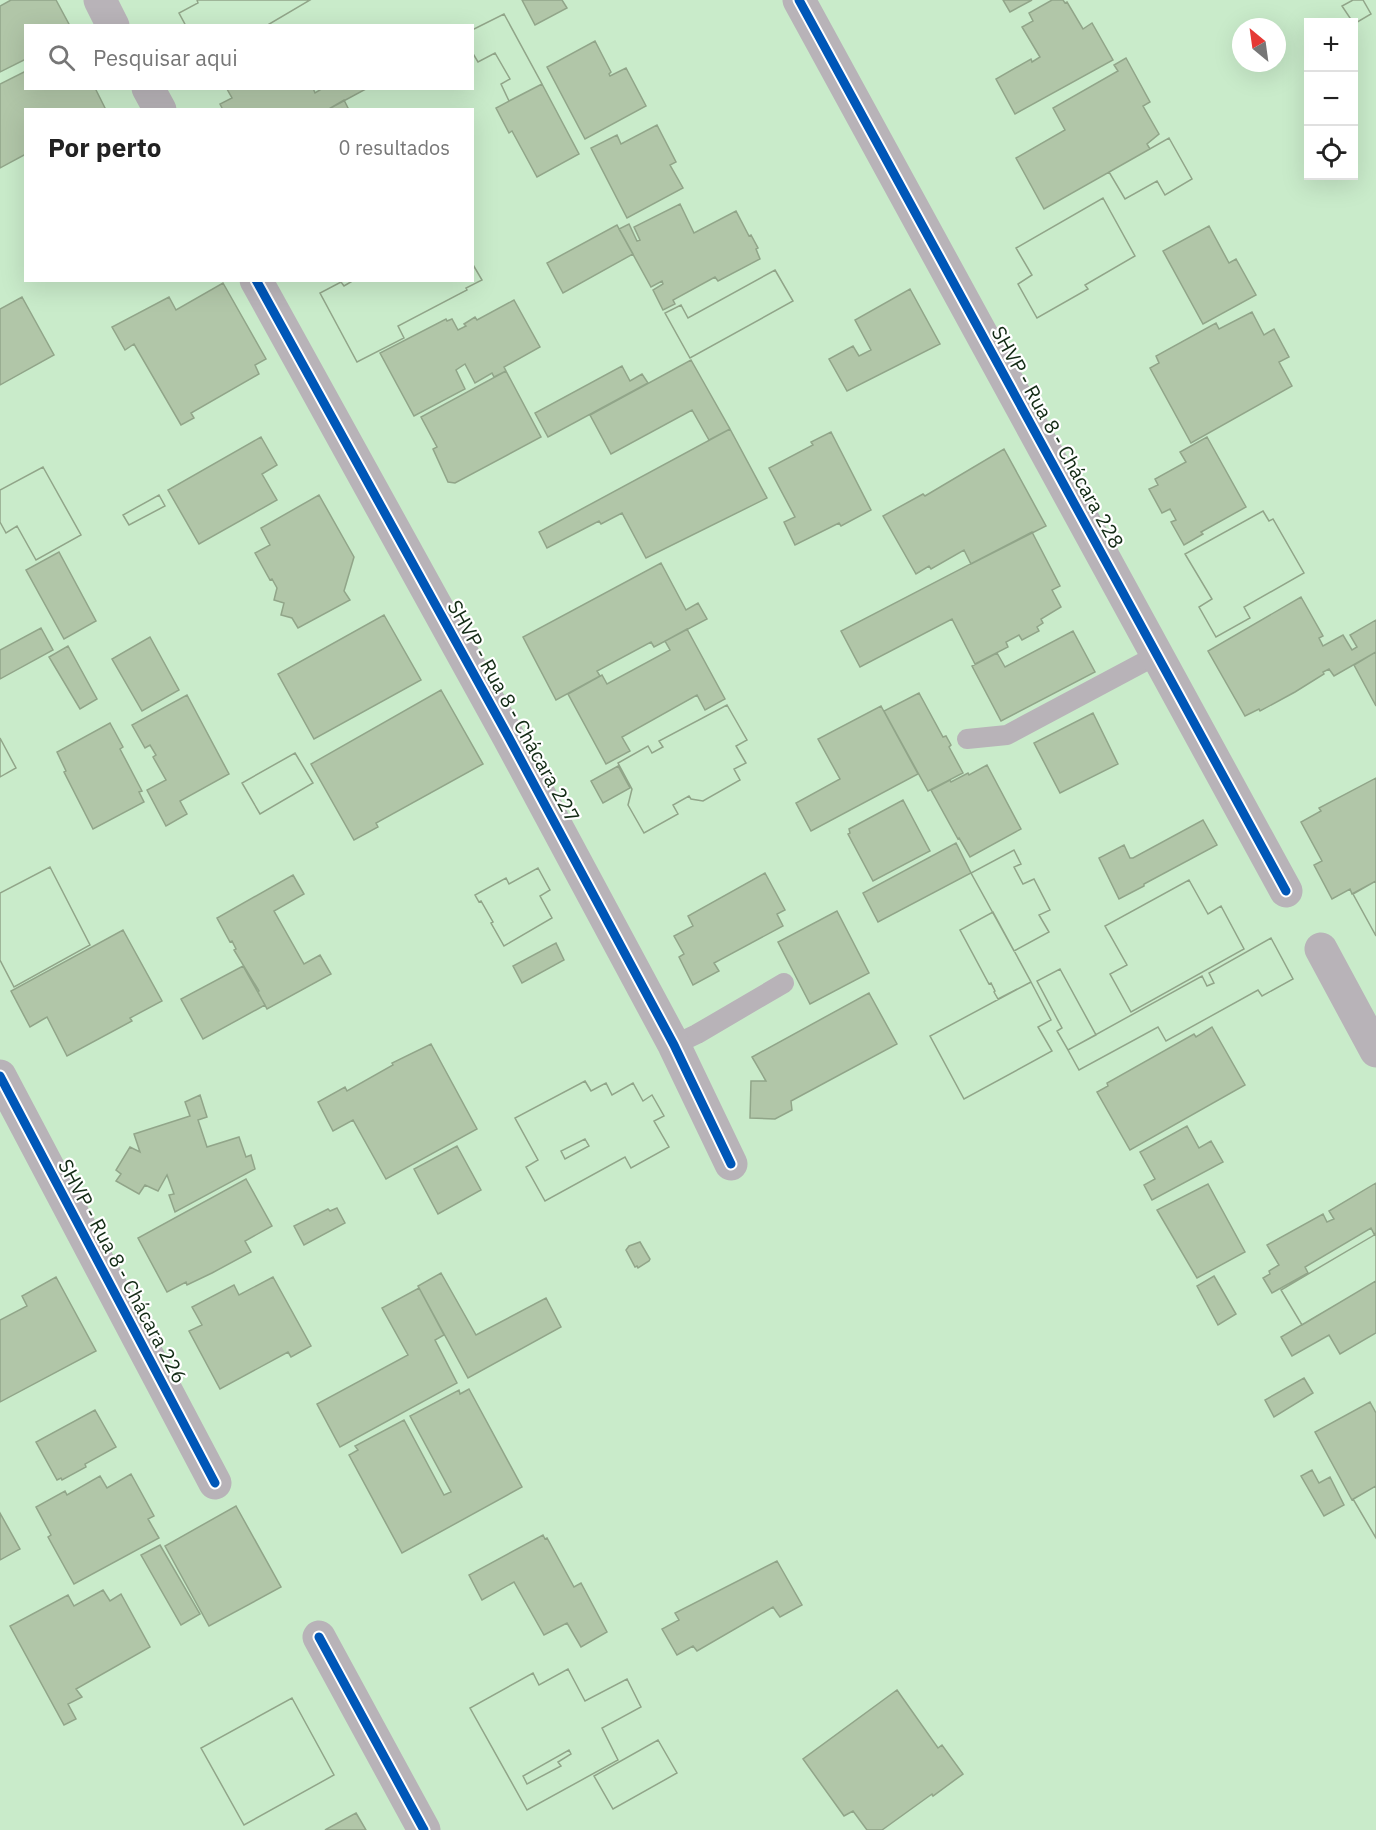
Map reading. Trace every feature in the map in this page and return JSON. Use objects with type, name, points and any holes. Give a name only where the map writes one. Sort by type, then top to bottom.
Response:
[{"type":"street","points":[[100,0],[112,24]]},
{"type":"street","name":"SHVP - Rua 8 - Chácara 228","points":[[799,0],[1286,891]]},
{"type":"street","points":[[149,90],[159,108]]},
{"type":"street","name":"SHVP - Rua 8 - Chácara 227","points":[[257,282],[508,736],[674,1046],[731,1164]]},
{"type":"street","points":[[1321,950],[1376,1051]]},
{"type":"street","name":"SHVP - Rua 8 - Chácara 226","points":[[0,1076],[214,1483]]},
{"type":"street","points":[[319,1637],[424,1830]]},
{"type":"lane","points":[[967,739],[1007,735],[1157,655]]},
{"type":"lane","points":[[674,1046],[784,983]]},
{"type":"building","points":[[11,0],[56,0],[69,24],[24,24],[24,60],[0,72],[0,6]]},
{"type":"building","points":[[197,0],[310,0],[269,24],[185,24],[179,13],[198,3]]},
{"type":"building","points":[[197,0],[310,0],[269,24],[185,24],[179,13],[198,3]]},
{"type":"building","points":[[522,0],[562,0],[567,8],[535,25]]},
{"type":"building","points":[[1003,0],[1032,0],[1010,12]]},
{"type":"building","points":[[1052,0],[1067,2],[1083,29],[1092,23],[1113,60],[1015,114],[996,79],[1031,59],[1032,62],[1040,57],[1022,27],[1033,21],[1029,13]]},
{"type":"building","points":[[1353,0],[1363,0],[1371,14],[1358,22],[1358,18],[1350,18],[1342,6]]},
{"type":"building","points":[[1353,0],[1363,0],[1371,14],[1358,22],[1358,18],[1350,18],[1342,6]]},
{"type":"building","points":[[504,14],[542,84],[509,101],[501,84],[510,79],[495,53],[478,62],[474,55],[474,29]]},
{"type":"building","points":[[504,14],[542,84],[509,101],[501,84],[510,79],[495,53],[478,62],[474,55],[474,29]]},
{"type":"building","points":[[595,41],[611,72],[610,76],[626,68],[646,106],[585,139],[547,67]]},
{"type":"building","points":[[1126,58],[1150,102],[1143,106],[1159,134],[1147,144],[1150,149],[1044,209],[1016,158],[1065,130],[1053,108],[1118,71],[1114,65]]},
{"type":"building","points":[[24,72],[24,90],[96,90],[105,108],[24,108],[24,155],[0,168],[0,84]]},
{"type":"building","points":[[542,84],[579,154],[537,177],[512,131],[509,133],[496,108]]},
{"type":"building","points":[[228,90],[314,90],[315,93],[320,90],[364,90],[331,108],[222,108],[220,104],[232,98]]},
{"type":"building","points":[[344,100],[348,108],[330,108]]},
{"type":"building","points":[[657,125],[676,162],[670,165],[683,188],[627,218],[591,148],[617,135],[621,144]]},
{"type":"building","points":[[1169,138],[1192,179],[1165,195],[1157,181],[1125,199],[1109,172]]},
{"type":"building","points":[[1169,138],[1192,179],[1165,195],[1157,181],[1125,199],[1109,172]]},
{"type":"building","points":[[1103,198],[1135,256],[1085,285],[1088,289],[1037,318],[1018,284],[1032,275],[1016,248]]},
{"type":"building","points":[[1103,198],[1135,256],[1085,285],[1088,289],[1037,318],[1018,284],[1032,275],[1016,248]]},
{"type":"building","points":[[680,204],[694,233],[736,211],[758,248],[756,249],[760,259],[718,281],[715,277],[673,300],[675,304],[663,310],[653,290],[663,284],[662,281],[651,287],[619,229],[629,224],[637,241],[640,240],[634,227]]},
{"type":"building","points":[[617,225],[633,254],[563,293],[547,263]]},
{"type":"building","points":[[1209,226],[1229,263],[1236,259],[1256,295],[1203,324],[1163,251]]},
{"type":"building","points":[[474,266],[482,280],[398,326],[404,338],[357,362],[320,293],[341,282],[344,286],[351,282],[474,282]]},
{"type":"building","points":[[474,266],[482,280],[398,326],[404,338],[357,362],[320,293],[341,282],[344,286],[351,282],[474,282]]},
{"type":"building","points":[[775,270],[793,301],[690,358],[665,313],[681,305],[688,318]]},
{"type":"building","points":[[775,270],[793,301],[690,358],[665,313],[681,305],[688,318]]},
{"type":"building","points":[[223,283],[266,359],[255,365],[259,374],[191,413],[194,418],[181,425],[134,344],[125,350],[112,327],[169,297],[176,310]]},
{"type":"building","points":[[910,289],[940,344],[847,391],[829,359],[853,346],[859,356],[871,350],[855,320]]},
{"type":"building","points":[[22,297],[54,355],[0,385],[0,309]]},
{"type":"building","points":[[514,300],[540,347],[504,367],[506,371],[494,377],[492,373],[475,383],[465,364],[456,370],[465,389],[414,416],[380,353],[446,319],[447,321],[452,319],[458,330],[475,317],[477,320]]},
{"type":"building","points":[[1252,312],[1264,335],[1274,329],[1289,357],[1279,362],[1292,386],[1191,443],[1150,368],[1159,363],[1156,356],[1216,323],[1219,329]]},
{"type":"building","points":[[691,360],[730,429],[709,440],[692,410],[611,454],[590,415]]},
{"type":"building","points":[[622,366],[630,381],[642,374],[648,383],[548,437],[535,413]]},
{"type":"building","points":[[506,371],[541,437],[455,483],[448,482],[433,449],[437,447],[421,417]]},
{"type":"building","points":[[730,429],[767,498],[646,558],[622,513],[601,524],[599,521],[547,548],[539,532]]},
{"type":"building","points":[[831,432],[871,510],[841,526],[839,523],[795,545],[784,522],[795,517],[769,468],[813,445],[811,442]]},
{"type":"building","points":[[261,437],[277,465],[262,474],[277,500],[199,544],[168,490]]},
{"type":"building","points":[[1207,437],[1246,507],[1201,532],[1203,534],[1184,545],[1171,522],[1176,520],[1170,509],[1162,513],[1149,489],[1158,485],[1155,479],[1186,462],[1180,452]]},
{"type":"building","points":[[1004,449],[1046,526],[971,564],[964,550],[931,569],[929,566],[916,574],[883,516],[923,494],[925,496]]},
{"type":"building","points":[[43,467],[81,535],[36,560],[17,526],[6,533],[0,522],[0,490]]},
{"type":"building","points":[[43,467],[81,535],[36,560],[17,526],[6,533],[0,522],[0,490]]},
{"type":"building","points":[[159,495],[165,506],[129,525],[123,515]]},
{"type":"building","points":[[159,495],[165,506],[129,525],[123,515]]},
{"type":"building","points":[[319,495],[354,557],[344,591],[350,600],[298,628],[292,618],[281,615],[284,603],[274,600],[277,588],[255,553],[270,545],[261,528]]},
{"type":"building","points":[[1263,511],[1269,521],[1273,519],[1304,573],[1244,607],[1250,618],[1216,637],[1199,607],[1212,599],[1185,554]]},
{"type":"building","points":[[1263,511],[1269,521],[1273,519],[1304,573],[1244,607],[1250,618],[1216,637],[1199,607],[1212,599],[1185,554]]},
{"type":"building","points":[[1032,532],[1060,586],[1052,590],[1061,607],[1041,619],[1043,623],[1037,627],[1039,631],[1022,640],[1019,635],[1006,642],[1008,647],[975,664],[952,619],[860,667],[841,631]]},
{"type":"building","points":[[59,552],[96,621],[64,639],[26,570]]},
{"type":"building","points":[[661,563],[686,610],[698,603],[707,619],[654,647],[651,642],[597,671],[600,676],[556,700],[523,637]]},
{"type":"building","points":[[1301,597],[1323,636],[1319,638],[1323,646],[1343,635],[1352,650],[1357,647],[1350,635],[1376,620],[1376,652],[1334,676],[1329,669],[1295,692],[1260,711],[1259,709],[1245,716],[1208,651]]},
{"type":"building","points":[[384,615],[421,680],[314,739],[278,674]]},
{"type":"building","points":[[41,628],[53,650],[0,679],[0,650]]},
{"type":"building","points":[[687,629],[725,699],[705,710],[697,695],[622,737],[630,751],[606,764],[568,694],[602,675],[607,684],[670,650],[665,641]]},
{"type":"building","points":[[1073,631],[1095,672],[1001,721],[972,666],[997,653],[1005,667]]},
{"type":"building","points":[[150,637],[179,690],[142,711],[112,659]]},
{"type":"building","points":[[68,646],[97,699],[80,709],[49,657]]},
{"type":"building","points":[[1376,652],[1376,706],[1354,665]]},
{"type":"building","points":[[441,690],[483,764],[376,823],[378,827],[354,840],[311,764]]},
{"type":"building","points":[[919,693],[943,737],[946,736],[951,745],[949,747],[963,773],[928,791],[884,711]]},
{"type":"building","points":[[187,695],[229,774],[180,801],[187,814],[166,826],[147,790],[166,780],[153,757],[156,755],[150,745],[145,748],[132,725]]},
{"type":"building","points":[[727,705],[747,740],[736,746],[746,763],[734,769],[740,780],[703,801],[691,799],[689,796],[673,805],[678,814],[644,833],[628,805],[632,789],[618,763],[648,746],[652,753],[663,747],[659,741]]},
{"type":"building","points":[[727,705],[747,740],[736,746],[746,763],[734,769],[740,780],[703,801],[691,799],[689,796],[673,805],[678,814],[644,833],[628,805],[632,789],[618,763],[648,746],[652,753],[663,747],[659,741]]},
{"type":"building","points":[[881,706],[918,774],[811,831],[796,803],[840,779],[818,739]]},
{"type":"building","points":[[1093,713],[1118,764],[1060,793],[1034,743]]},
{"type":"building","points":[[110,723],[123,747],[120,749],[142,791],[139,792],[144,802],[93,829],[64,772],[66,771],[57,752]]},
{"type":"building","points":[[0,738],[16,768],[0,777]]},
{"type":"building","points":[[0,738],[16,768],[0,777]]},
{"type":"building","points":[[295,753],[313,783],[260,814],[242,783]]},
{"type":"building","points":[[295,753],[313,783],[260,814],[242,783]]},
{"type":"building","points":[[987,765],[1021,829],[970,857],[931,790]]},
{"type":"building","points":[[618,766],[630,788],[603,803],[591,781]]},
{"type":"building","points":[[1376,778],[1376,881],[1352,894],[1350,889],[1332,899],[1314,865],[1322,861],[1301,822],[1321,811],[1319,808]]},
{"type":"building","points":[[903,800],[930,851],[873,881],[848,834],[849,829]]},
{"type":"building","points":[[1203,820],[1217,845],[1119,899],[1099,858],[1124,845],[1130,858],[1133,858]]},
{"type":"building","points":[[956,843],[971,873],[878,922],[863,893]]},
{"type":"building","points":[[1014,850],[1021,864],[1014,867],[1023,884],[1034,879],[1050,910],[1039,915],[1049,932],[1014,951],[971,873]]},
{"type":"building","points":[[1014,850],[1021,864],[1014,867],[1023,884],[1034,879],[1050,910],[1039,915],[1049,932],[1014,951],[971,873]]},
{"type":"building","points":[[50,867],[90,945],[14,987],[0,960],[0,893]]},
{"type":"building","points":[[50,867],[90,945],[14,987],[0,960],[0,893]]},
{"type":"building","points":[[538,868],[550,890],[540,896],[552,918],[504,946],[491,923],[493,922],[475,895],[506,878],[509,884]]},
{"type":"building","points":[[538,868],[550,890],[540,896],[552,918],[504,946],[491,923],[493,922],[475,895],[506,878],[509,884]]},
{"type":"building","points":[[765,873],[785,910],[777,914],[783,926],[714,963],[719,971],[693,985],[679,957],[684,954],[674,936],[693,926],[688,916]]},
{"type":"building","points":[[293,875],[304,894],[274,911],[304,964],[320,955],[331,974],[267,1009],[259,991],[234,950],[236,949],[232,941],[230,942],[217,918]]},
{"type":"building","points":[[1189,880],[1208,914],[1221,906],[1244,949],[1131,1012],[1110,974],[1127,965],[1105,926]]},
{"type":"building","points":[[1189,880],[1208,914],[1221,906],[1244,949],[1131,1012],[1110,974],[1127,965],[1105,926]]},
{"type":"building","points":[[1376,881],[1376,936],[1353,894]]},
{"type":"building","points":[[1376,881],[1376,936],[1353,894]]},
{"type":"building","points":[[837,911],[869,973],[810,1004],[778,942]]},
{"type":"building","points":[[993,912],[1031,982],[998,999],[960,930]]},
{"type":"building","points":[[993,912],[1031,982],[998,999],[960,930]]},
{"type":"building","points":[[123,930],[162,1001],[130,1018],[132,1021],[67,1056],[47,1017],[30,1027],[11,991]]},
{"type":"building","points":[[1271,938],[1293,979],[1262,996],[1258,990],[1166,1041],[1158,1027],[1079,1070],[1068,1050],[1202,976],[1207,986],[1214,983],[1209,973]]},
{"type":"building","points":[[1271,938],[1293,979],[1262,996],[1258,990],[1166,1041],[1158,1027],[1079,1070],[1068,1050],[1202,976],[1207,986],[1214,983],[1209,973]]},
{"type":"building","points":[[556,943],[564,960],[522,983],[513,966]]},
{"type":"building","points":[[243,966],[265,1005],[203,1039],[181,999]]},
{"type":"building","points":[[1060,969],[1096,1035],[1068,1050],[1057,1031],[1062,1028],[1037,981]]},
{"type":"building","points":[[1060,969],[1096,1035],[1068,1050],[1057,1031],[1062,1028],[1037,981]]},
{"type":"building","points":[[1031,982],[1051,1020],[1038,1027],[1052,1051],[964,1099],[930,1036]]},
{"type":"building","points":[[1031,982],[1051,1020],[1038,1027],[1052,1051],[964,1099],[930,1036]]},
{"type":"building","points":[[869,993],[897,1044],[791,1101],[792,1110],[775,1119],[750,1118],[751,1081],[766,1081],[752,1057]]},
{"type":"building","points":[[1212,1027],[1245,1085],[1130,1150],[1097,1092],[1108,1086],[1107,1083],[1194,1034],[1196,1037]]},
{"type":"building","points":[[431,1044],[477,1129],[386,1179],[353,1120],[333,1131],[318,1102],[345,1087],[347,1091],[393,1065],[392,1063]]},
{"type":"building","points":[[585,1081],[591,1091],[606,1083],[612,1095],[633,1083],[643,1101],[652,1095],[664,1116],[654,1121],[669,1147],[631,1168],[625,1157],[545,1201],[526,1167],[538,1160],[515,1118]],"holes":[[[585,1139],[589,1146],[565,1159],[561,1151]]]},
{"type":"building","points":[[585,1081],[591,1091],[606,1083],[612,1095],[633,1083],[643,1101],[652,1095],[664,1116],[654,1121],[669,1147],[631,1168],[625,1157],[545,1201],[526,1167],[538,1160],[515,1118]],"holes":[[[585,1139],[589,1146],[565,1159],[561,1151]]]},
{"type":"building","points":[[200,1095],[207,1117],[198,1120],[207,1147],[239,1137],[246,1157],[251,1155],[255,1169],[175,1212],[169,1195],[174,1194],[167,1175],[158,1191],[145,1185],[139,1194],[116,1181],[121,1174],[116,1170],[130,1147],[140,1152],[134,1134],[190,1116],[185,1102]]},
{"type":"building","points":[[1187,1126],[1199,1148],[1211,1141],[1223,1162],[1152,1200],[1144,1185],[1155,1179],[1140,1152]]},
{"type":"building","points":[[457,1146],[481,1190],[438,1214],[414,1169]]},
{"type":"building","points":[[246,1179],[272,1226],[245,1241],[251,1252],[187,1285],[186,1282],[167,1292],[138,1238]]},
{"type":"building","points":[[1376,1183],[1376,1233],[1374,1234],[1371,1228],[1305,1267],[1308,1273],[1272,1293],[1263,1278],[1279,1265],[1267,1245],[1323,1214],[1327,1222],[1334,1219],[1329,1211]]},
{"type":"building","points":[[1208,1184],[1245,1252],[1197,1278],[1157,1210]]},
{"type":"building","points":[[337,1208],[345,1223],[304,1245],[294,1226],[328,1209],[330,1211]]},
{"type":"building","points":[[1376,1234],[1376,1281],[1302,1325],[1281,1290]]},
{"type":"building","points":[[1376,1234],[1376,1281],[1302,1325],[1281,1290]]},
{"type":"building","points":[[640,1242],[650,1259],[638,1268],[635,1267],[626,1250],[629,1246]]},
{"type":"building","points":[[441,1273],[476,1335],[546,1298],[561,1327],[468,1378],[418,1286]]},
{"type":"building","points":[[1214,1276],[1236,1314],[1218,1325],[1197,1286]]},
{"type":"building","points":[[56,1277],[96,1351],[0,1402],[0,1320],[27,1306],[22,1296]]},
{"type":"building","points":[[273,1277],[311,1346],[291,1357],[288,1352],[220,1389],[189,1331],[202,1325],[192,1307],[234,1285],[239,1295]]},
{"type":"building","points":[[1376,1281],[1376,1333],[1340,1354],[1329,1335],[1292,1356],[1281,1337]]},
{"type":"building","points":[[419,1288],[444,1335],[435,1340],[457,1383],[340,1447],[317,1404],[408,1355],[382,1308]]},
{"type":"building","points":[[1304,1378],[1313,1393],[1274,1417],[1265,1400]]},
{"type":"building","points":[[469,1389],[522,1487],[402,1553],[349,1455],[358,1450],[355,1446],[404,1420],[444,1495],[451,1492],[410,1416],[459,1390],[460,1394]]},
{"type":"building","points":[[1370,1402],[1376,1413],[1376,1486],[1352,1500],[1315,1432]]},
{"type":"building","points":[[95,1410],[116,1447],[85,1464],[86,1467],[62,1480],[61,1478],[57,1480],[36,1442]]},
{"type":"building","points":[[1312,1470],[1319,1483],[1330,1477],[1344,1505],[1324,1516],[1301,1476]]},
{"type":"building","points":[[131,1474],[154,1516],[148,1519],[159,1538],[74,1584],[48,1537],[51,1535],[36,1507],[65,1491],[67,1495],[100,1476],[107,1488]]},
{"type":"building","points":[[1376,1486],[1376,1538],[1353,1499]]},
{"type":"building","points":[[1376,1486],[1376,1538],[1353,1499]]},
{"type":"building","points":[[236,1506],[281,1587],[209,1626],[165,1546]]},
{"type":"building","points":[[0,1513],[20,1549],[0,1560]]},
{"type":"building","points":[[543,1535],[545,1539],[547,1538],[574,1587],[581,1583],[607,1632],[581,1647],[567,1623],[544,1635],[514,1582],[482,1600],[469,1575]]},
{"type":"building","points":[[160,1545],[200,1614],[181,1625],[141,1555]]},
{"type":"building","points":[[777,1561],[802,1605],[780,1617],[773,1607],[697,1651],[693,1646],[677,1655],[662,1629],[679,1620],[675,1613]]},
{"type":"building","points":[[103,1590],[110,1601],[121,1594],[150,1647],[76,1689],[82,1697],[68,1704],[76,1719],[64,1725],[10,1626],[68,1595],[74,1606]]},
{"type":"building","points":[[568,1669],[585,1701],[627,1679],[641,1707],[602,1728],[618,1760],[527,1810],[470,1708],[533,1673],[539,1685]],"holes":[[[569,1750],[571,1754],[558,1762],[561,1766],[527,1784],[523,1776]]]},
{"type":"building","points":[[568,1669],[585,1701],[627,1679],[641,1707],[602,1728],[618,1760],[527,1810],[470,1708],[533,1673],[539,1685]],"holes":[[[569,1750],[571,1754],[558,1762],[561,1766],[527,1784],[523,1776]]]},
{"type":"building","points":[[897,1690],[938,1748],[942,1745],[963,1774],[882,1830],[867,1830],[853,1811],[844,1816],[803,1759]]},
{"type":"building","points":[[292,1698],[334,1775],[244,1825],[201,1748]]},
{"type":"building","points":[[292,1698],[334,1775],[244,1825],[201,1748]]},
{"type":"building","points":[[658,1740],[677,1773],[613,1809],[594,1776]]},
{"type":"building","points":[[658,1740],[677,1773],[613,1809],[594,1776]]},
{"type":"building","points":[[356,1813],[366,1830],[325,1830]]},
{"type":"cycle path","points":[[799,0],[1286,891]]},
{"type":"cycle path","points":[[257,282],[508,736],[674,1045],[731,1164]]},
{"type":"cycle path","points":[[0,1076],[215,1483]]},
{"type":"cycle path","points":[[319,1637],[424,1830]]}]
